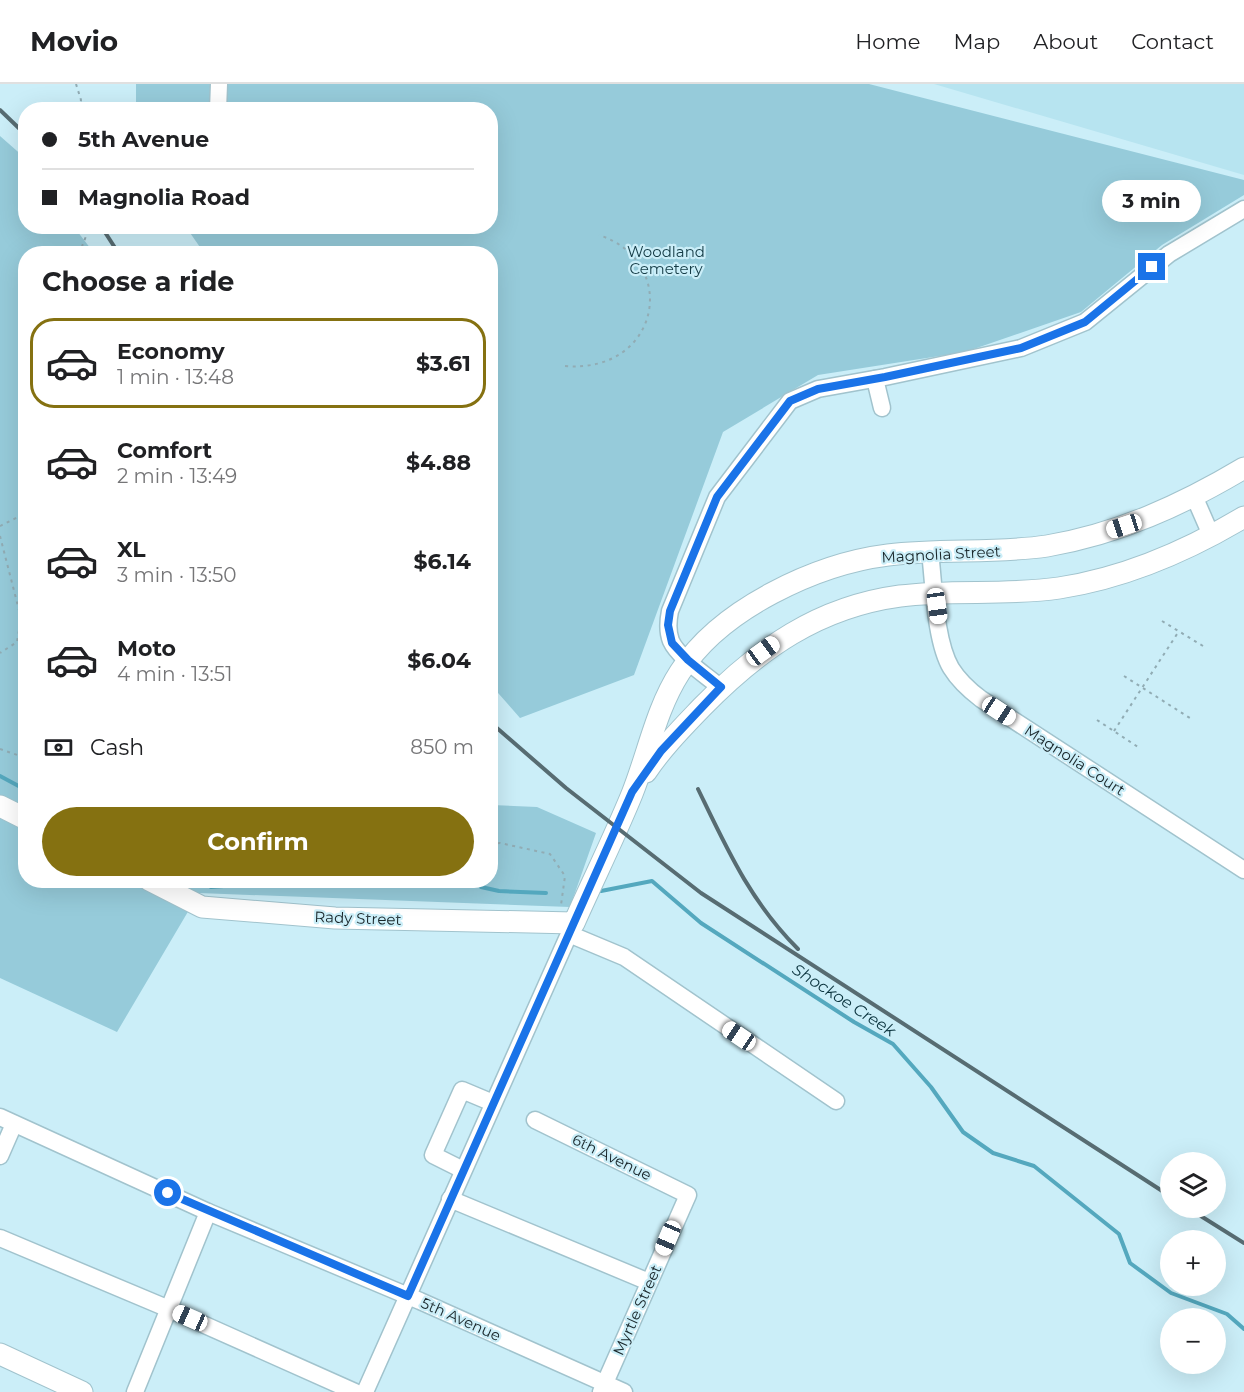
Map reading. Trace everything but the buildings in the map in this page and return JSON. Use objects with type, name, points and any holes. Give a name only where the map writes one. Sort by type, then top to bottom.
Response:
[{"type":"main road","name":"Magnolia Street","points":[[567,926],[632,792],[646,749],[673,684],[688,660],[720,629],[742,612],[823,570],[866,559],[930,552],[1015,549],[1067,542],[1134,523],[1194,496],[1244,468]]},
{"type":"main road","name":"Magnolia Street","points":[[632,792],[661,751],[721,687],[774,643],[814,621],[856,605],[877,600],[935,593],[1036,590],[1081,584],[1149,563],[1211,535],[1244,517]]},
{"type":"main road","points":[[0,806],[18,815]]},
{"type":"main road","name":"Rady Street","points":[[165,888],[202,907],[335,918],[567,926]]},
{"type":"main road","points":[[0,1354],[82,1392]]},
{"type":"street","points":[[218,102],[219,84]]},
{"type":"street","points":[[721,687],[676,648],[669,637],[670,611],[717,497],[790,401],[818,389],[1021,348],[1085,322],[1169,254],[1244,209]]},
{"type":"street","points":[[876,379],[882,408]]},
{"type":"street","points":[[1194,496],[1211,535]]},
{"type":"street","name":"Magnolia Court","points":[[930,552],[943,647],[951,668],[963,685],[1244,870]]},
{"type":"street","points":[[567,926],[624,957],[836,1101]]},
{"type":"street","name":"Magnolia Street","points":[[365,1392],[493,1103],[567,926]]},
{"type":"street","points":[[463,1170],[433,1155],[462,1090],[493,1103]]},
{"type":"street","points":[[0,1156],[7,1120]]},
{"type":"street","name":"5th Avenue","points":[[7,1120],[208,1212],[408,1296],[603,1388],[624,1392]]},
{"type":"street","name":"6th Avenue","points":[[536,1120],[688,1195]]},
{"type":"street","name":"Myrtle Street","points":[[603,1388],[688,1195]]},
{"type":"street","points":[[450,1199],[649,1282]]},
{"type":"street","points":[[135,1392],[208,1212]]},
{"type":"street","points":[[0,1238],[169,1309],[355,1392]]},
{"type":"path","points":[[76,84],[81,102]]},
{"type":"path","points":[[565,366],[582,367],[616,357],[635,342],[647,320],[650,306],[646,280],[634,256],[614,240],[599,235]]},
{"type":"path","points":[[0,526],[18,517]]},
{"type":"path","points":[[0,536],[18,606]]},
{"type":"path","points":[[1162,621],[1203,646]]},
{"type":"path","points":[[1113,731],[1179,631]]},
{"type":"path","points":[[0,653],[17,642],[18,637]]},
{"type":"path","points":[[1124,676],[1193,720]]},
{"type":"path","points":[[1097,720],[1138,747]]},
{"type":"path","points":[[0,749],[18,755]]},
{"type":"path","points":[[498,843],[550,854],[565,876],[567,926]]},
{"type":"shaded area","points":[[934,84],[1244,84],[1244,175]]},
{"type":"green space","name":"Woodland Cemetery","points":[[136,84],[869,84],[1244,180],[1244,195],[1162,245],[1081,312],[965,352],[818,375],[723,432],[634,675],[520,718],[498,693],[498,246],[199,246],[191,234],[498,234],[498,102],[136,102]]},
{"type":"green space","points":[[0,136],[18,152],[18,234],[79,234],[89,246],[18,246],[18,888],[498,888],[498,805],[537,807],[596,833],[570,907],[199,893],[117,1032],[0,978]]},
{"type":"waterway","name":"Shockoe Creek","points":[[0,776],[18,786]]},
{"type":"waterway","name":"Shockoe Creek","points":[[601,891],[652,881],[701,923],[854,1022],[893,1044],[931,1087],[963,1132],[993,1153],[1034,1166],[1119,1234],[1130,1263],[1171,1293],[1227,1314],[1244,1329]]},
{"type":"waterway","name":"Shockoe Creek","points":[[486,888],[499,891],[546,893]]},
{"type":"railway","points":[[0,110],[18,127]]},
{"type":"railway","points":[[106,234],[114,246]]},
{"type":"railway","points":[[498,729],[566,788],[701,893],[1160,1190]]},
{"type":"railway","points":[[698,789],[741,874],[766,912],[798,949]]},
{"type":"railway","points":[[1204,1218],[1244,1243]]},
{"type":"route","points":[[168,1193],[408,1296],[632,792],[661,751],[721,687],[676,648],[669,637],[668,625],[675,596],[717,497],[790,401],[818,389],[1021,348],[1085,322],[1152,267]]}]
